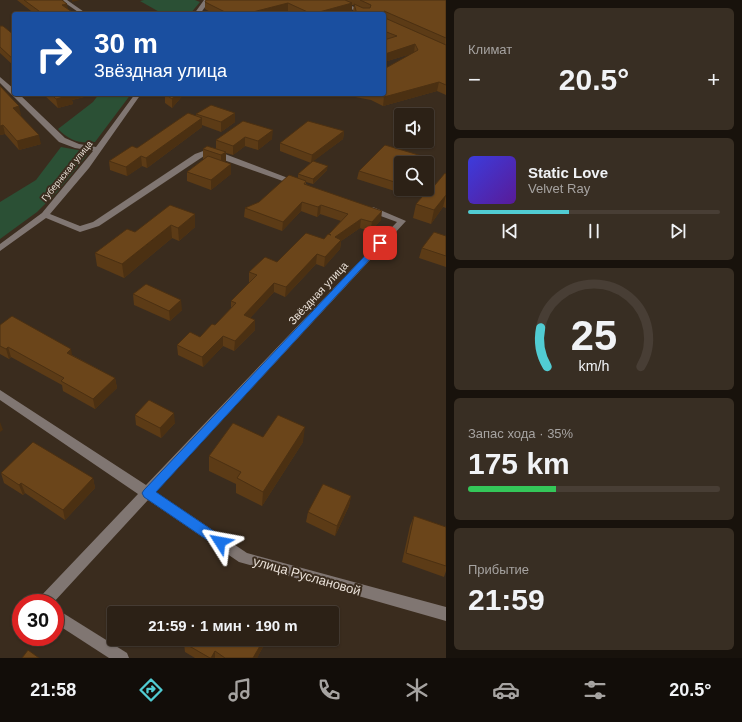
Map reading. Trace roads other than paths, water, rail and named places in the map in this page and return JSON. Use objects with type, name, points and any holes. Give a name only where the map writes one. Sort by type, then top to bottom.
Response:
[{"type":"street","points":[[64,0],[81,12]]},
{"type":"street","points":[[198,12],[207,0]]},
{"type":"street","points":[[335,0],[362,12]]},
{"type":"street","points":[[0,79],[12,92]]},
{"type":"street","points":[[16,96],[62,140],[78,146],[98,149]]},
{"type":"street","name":"Губернская улица","points":[[0,248],[45,215],[86,166],[137,96]]},
{"type":"street","points":[[45,215],[80,228],[96,224],[206,152],[214,153],[304,185]]},
{"type":"street","name":"Звёздная улица","points":[[148,493],[402,221],[364,207]]},
{"type":"street","name":"улица Руслановой","points":[[0,394],[244,558],[446,614]]},
{"type":"street","points":[[53,594],[148,493]]},
{"type":"street","points":[[64,621],[122,658]]}]
